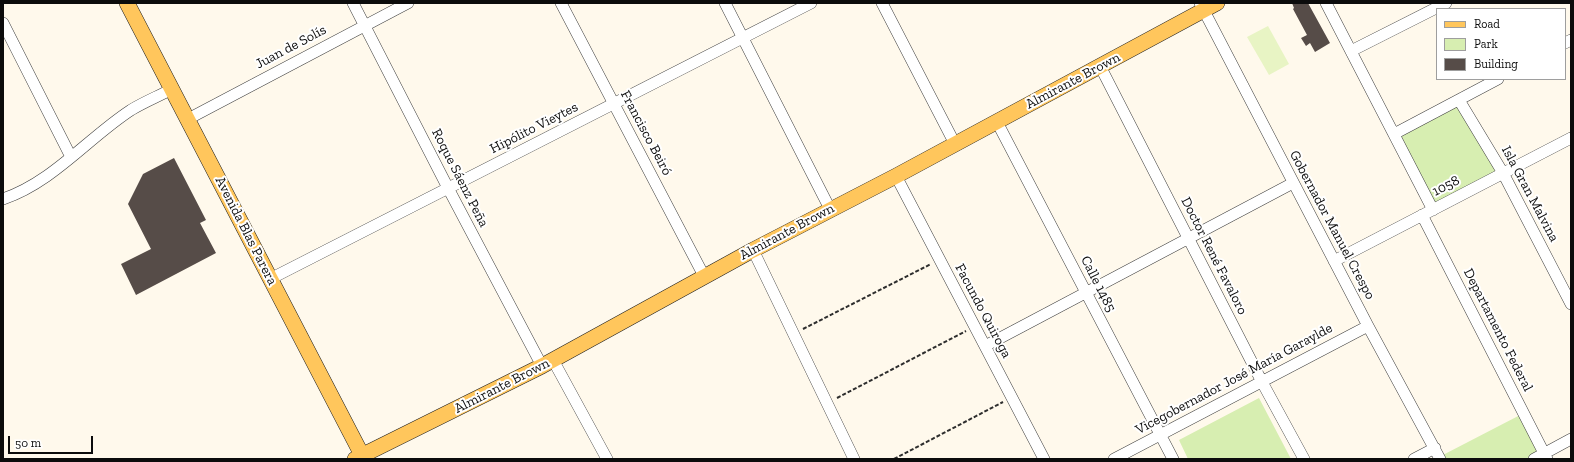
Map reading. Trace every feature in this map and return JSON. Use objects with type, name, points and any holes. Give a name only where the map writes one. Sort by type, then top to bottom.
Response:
[{"type":"main road","name":"Avenida Blas Parera","points":[[128,3],[360,458]]},
{"type":"main road","name":"Almirante Brown","points":[[360,458],[547,363],[752,250],[997,122],[1100,66],[1202,7],[1217,3]]},
{"type":"street","name":"Roque Sáenz Peña","points":[[353,3],[448,188],[547,363],[607,459]]},
{"type":"street","name":"Juan de Solís","points":[[188,119],[408,3]]},
{"type":"street","name":"Francisco Beiró","points":[[561,3],[704,276]]},
{"type":"street","points":[[724,3],[830,210]]},
{"type":"street","name":"Hipólito Vieytes","points":[[270,279],[811,3]]},
{"type":"street","points":[[882,3],[955,144]]},
{"type":"street","points":[[1326,3],[1433,210]]},
{"type":"street","points":[[1436,8],[1446,3]]},
{"type":"street","name":"Gobernador Manuel Crespo","points":[[1202,7],[1368,326],[1440,459]]},
{"type":"street","points":[[1351,51],[1436,8]]},
{"type":"street","points":[[3,23],[70,157]]},
{"type":"street","name":"Doctor René Favaloro","points":[[1100,66],[1262,382],[1304,459]]},
{"type":"street","points":[[1394,134],[1496,80]]},
{"type":"street","points":[[3,199],[42,180],[132,110],[172,89]]},
{"type":"street","name":"Isla Gran Malvina","points":[[1459,100],[1503,174],[1570,298]]},
{"type":"street","name":"Calle 1485","points":[[997,122],[1173,459]]},
{"type":"street","name":"1058","points":[[1334,261],[1571,138]]},
{"type":"street","name":"Facundo Quiroga","points":[[896,176],[1044,459]]},
{"type":"street","points":[[984,346],[1293,183]]},
{"type":"street","name":"Departamento Federal","points":[[1422,215],[1546,456]]},
{"type":"street","points":[[752,250],[854,459]]},
{"type":"street","name":"Vicegobernador José María Garaylde","points":[[1114,459],[1368,326]]},
{"type":"street","points":[[1534,459],[1546,456],[1571,439]]},
{"type":"street","points":[[1414,459],[1434,448]]},
{"type":"path","points":[[793,334],[939,259]]},
{"type":"path","points":[[827,404],[975,327]]},
{"type":"path","points":[[894,459],[1012,398]]},
{"type":"green space","points":[[1268,26],[1289,64],[1269,75],[1247,37]]},
{"type":"green space","points":[[1459,100],[1503,173],[1433,210],[1394,134]]},
{"type":"green space","points":[[1259,398],[1291,459],[1188,459],[1179,440]]},
{"type":"green space","points":[[1524,413],[1545,453],[1534,459],[1440,459],[1439,457]]},
{"type":"building","points":[[1292,3],[1308,3],[1330,43],[1315,52],[1310,43],[1306,46],[1301,38],[1307,35],[1293,9]]},
{"type":"building","points":[[174,158],[206,220],[200,223],[216,253],[136,295],[121,264],[151,249],[128,204],[143,174]]}]
